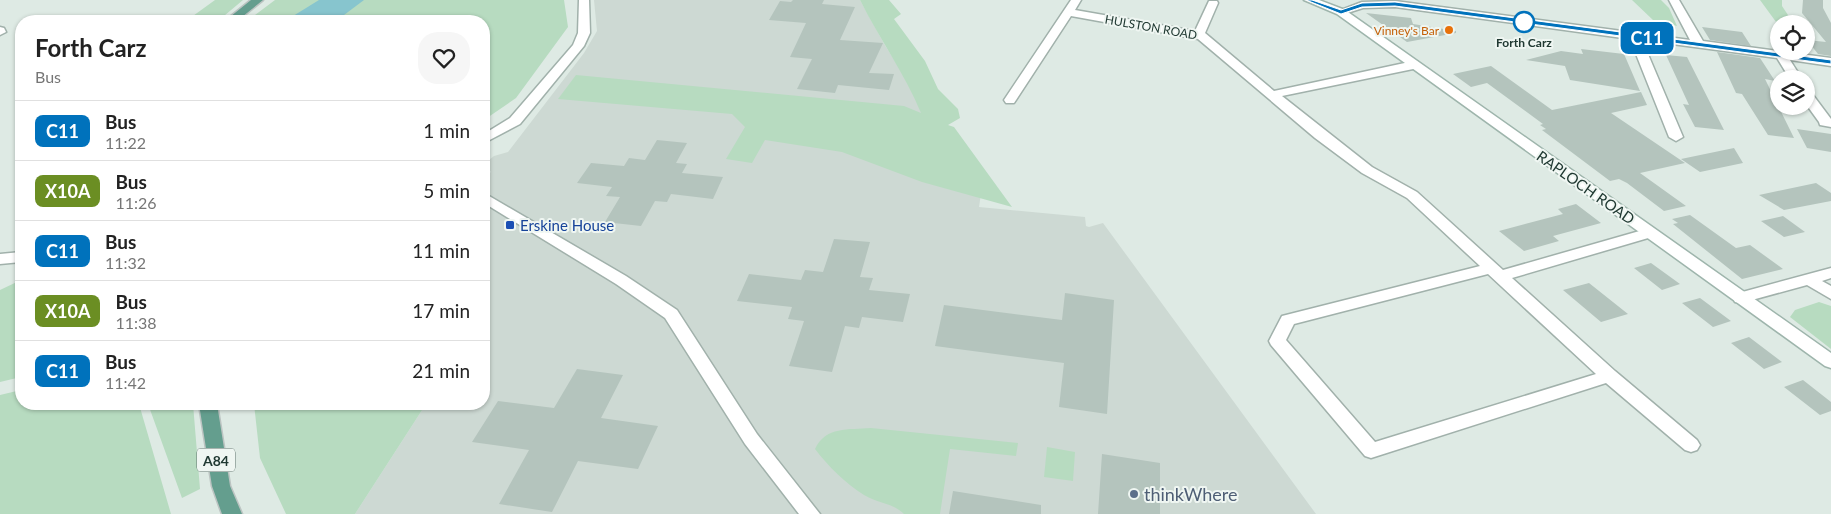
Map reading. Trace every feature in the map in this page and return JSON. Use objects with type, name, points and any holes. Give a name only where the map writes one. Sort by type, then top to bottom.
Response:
[{"type":"main road","points":[[238,15],[258,0]]},
{"type":"main road","name":"A84","points":[[209,410],[221,486],[232,514]]},
{"type":"street","points":[[490,136],[515,121],[578,46],[584,33],[584,0]]},
{"type":"street","points":[[1010,100],[1076,0]]},
{"type":"street","name":"RAPLOCH ROAD","points":[[1309,0],[1341,12],[1831,362]]},
{"type":"street","points":[[1674,0],[1699,45]]},
{"type":"street","points":[[1199,35],[1213,4]]},
{"type":"street","points":[[1341,12],[1362,5],[1395,4],[1770,54]]},
{"type":"street","name":"HULSTON ROAD","points":[[1068,12],[1199,35],[1271,95],[1367,170],[1412,195],[1609,376],[1691,446]]},
{"type":"street","points":[[1635,37],[1676,137]]},
{"type":"street","points":[[1815,60],[1831,62]]},
{"type":"street","points":[[1271,95],[1414,65]]},
{"type":"street","points":[[1815,108],[1824,122],[1831,123]]},
{"type":"street","points":[[490,201],[621,280],[671,314],[751,439],[810,514]]},
{"type":"street","points":[[1609,376],[1371,451],[1277,341],[1288,320],[1496,272],[1650,233]]},
{"type":"street","points":[[0,259],[15,258]]},
{"type":"street","points":[[1741,298],[1831,273]]},
{"type":"street","points":[[1809,279],[1831,294]]},
{"type":"shaded area","points":[[594,0],[860,0],[886,47],[935,124],[982,187],[979,207],[1085,217],[1086,226],[1089,227],[1103,223],[1316,514],[355,514],[422,410],[490,410],[490,159],[508,152],[584,53],[597,31]]},
{"type":"green space","points":[[215,0],[243,0],[225,15],[194,15]]},
{"type":"green space","points":[[275,0],[564,0],[568,27],[516,98],[490,116],[490,15],[255,15]]},
{"type":"green space","points":[[860,0],[889,0],[901,14],[894,19],[925,61],[938,89],[958,109],[960,118],[948,125],[954,127],[1012,207],[922,182],[842,152],[765,140],[752,163],[726,159],[745,127],[732,114],[558,99],[576,75],[904,106],[921,113]]},
{"type":"green space","points":[[1632,0],[1661,0],[1669,8],[1677,26],[1653,20]]},
{"type":"green space","points":[[1760,0],[1782,0],[1782,6],[1788,15],[1771,15]]},
{"type":"green space","points":[[15,283],[15,378],[0,382],[0,290]]},
{"type":"green space","points":[[1819,302],[1831,306],[1831,349],[1790,317],[1795,310]]},
{"type":"green space","points":[[15,391],[15,410],[141,410],[171,514],[0,514],[0,395]]},
{"type":"green space","points":[[150,410],[193,410],[200,489],[182,498]]},
{"type":"green space","points":[[255,410],[422,410],[355,514],[286,514],[260,458]]},
{"type":"green space","points":[[871,428],[1018,443],[1016,456],[950,449],[940,514],[904,514],[900,510],[869,498],[857,491],[815,449],[825,436],[831,433],[846,429]]},
{"type":"green space","points":[[1047,447],[1075,452],[1073,481],[1044,477]]},
{"type":"water","points":[[319,0],[364,0],[344,15],[295,15]]},
{"type":"building","points":[[793,0],[824,0],[822,4],[855,7],[840,40],[883,43],[869,73],[894,74],[889,90],[838,85],[835,93],[797,89],[812,59],[790,57],[806,23],[769,20],[780,1],[791,2]]},
{"type":"building","points":[[1803,0],[1823,0],[1823,8],[1831,23],[1831,56],[1818,54],[1815,50],[1815,41],[1826,42],[1815,29],[1815,15],[1804,15],[1802,13]]},
{"type":"building","points":[[1366,13],[1411,18],[1413,24],[1456,31],[1456,33],[1407,42]]},
{"type":"building","points":[[1702,27],[1742,32],[1751,46],[1710,40]]},
{"type":"building","points":[[1581,49],[1624,54],[1640,91],[1570,80],[1565,66],[1526,60],[1561,51],[1583,54]]},
{"type":"building","points":[[1717,52],[1760,58],[1770,73],[1770,80],[1765,79],[1770,89],[1770,115],[1783,115],[1794,138],[1768,135],[1742,94],[1736,93]]},
{"type":"building","points":[[1666,55],[1687,57],[1724,130],[1695,127],[1683,104],[1689,105]]},
{"type":"building","points":[[1491,66],[1552,110],[1641,92],[1647,105],[1611,113],[1685,163],[1640,173],[1686,206],[1664,211],[1627,183],[1619,179],[1610,181],[1542,130],[1546,129],[1540,125],[1543,124],[1487,83],[1471,87],[1453,74]]},
{"type":"building","points":[[1797,129],[1831,134],[1831,152],[1807,148]]},
{"type":"building","points":[[657,140],[687,143],[676,163],[687,164],[682,173],[723,177],[713,199],[671,194],[667,202],[655,201],[641,226],[605,222],[620,197],[606,196],[612,187],[577,183],[591,163],[624,166],[629,158],[645,160]]},
{"type":"building","points":[[1734,148],[1743,163],[1700,172],[1681,159]]},
{"type":"building","points":[[1816,183],[1831,193],[1831,201],[1784,210],[1759,195]]},
{"type":"building","points":[[1576,204],[1601,223],[1553,236],[1559,241],[1524,251],[1499,231],[1563,214],[1558,209]]},
{"type":"building","points":[[1690,215],[1736,248],[1750,245],[1783,269],[1742,279],[1673,224],[1678,223],[1672,219]]},
{"type":"building","points":[[1783,216],[1805,232],[1784,237],[1761,221]]},
{"type":"building","points":[[834,239],[870,242],[860,277],[873,278],[869,290],[910,294],[903,322],[862,317],[859,328],[845,326],[832,372],[789,366],[804,321],[788,319],[792,307],[737,301],[749,274],[801,280],[805,270],[823,272]]},
{"type":"building","points":[[1651,263],[1680,284],[1662,290],[1634,268]]},
{"type":"building","points":[[1589,283],[1628,314],[1601,322],[1563,290]]},
{"type":"building","points":[[1065,293],[1114,300],[1107,414],[1059,407],[1064,363],[935,346],[944,305],[1062,320]]},
{"type":"building","points":[[1700,298],[1731,321],[1713,327],[1682,303]]},
{"type":"building","points":[[1749,337],[1782,362],[1764,369],[1731,343]]},
{"type":"building","points":[[577,369],[623,375],[601,418],[658,426],[638,469],[578,461],[552,512],[499,504],[529,450],[472,442],[498,401],[554,408]]},
{"type":"building","points":[[1803,380],[1831,402],[1831,411],[1820,415],[1784,387]]},
{"type":"building","points":[[1102,454],[1160,463],[1160,514],[1098,514]]},
{"type":"building","points":[[953,491],[1041,505],[1041,514],[949,514]]},
{"type":"bus line","name":"C11","points":[[1310,0],[1341,12],[1362,5],[1395,4],[1831,62]]},
{"type":"place","name":"Forth Carz","points":[[1524,22]]},
{"type":"place","name":"Vinney's Bar","points":[[1449,30]]},
{"type":"place","name":"Erskine House","points":[[510,225]]},
{"type":"place","name":"thinkWhere","points":[[1134,494]]}]
